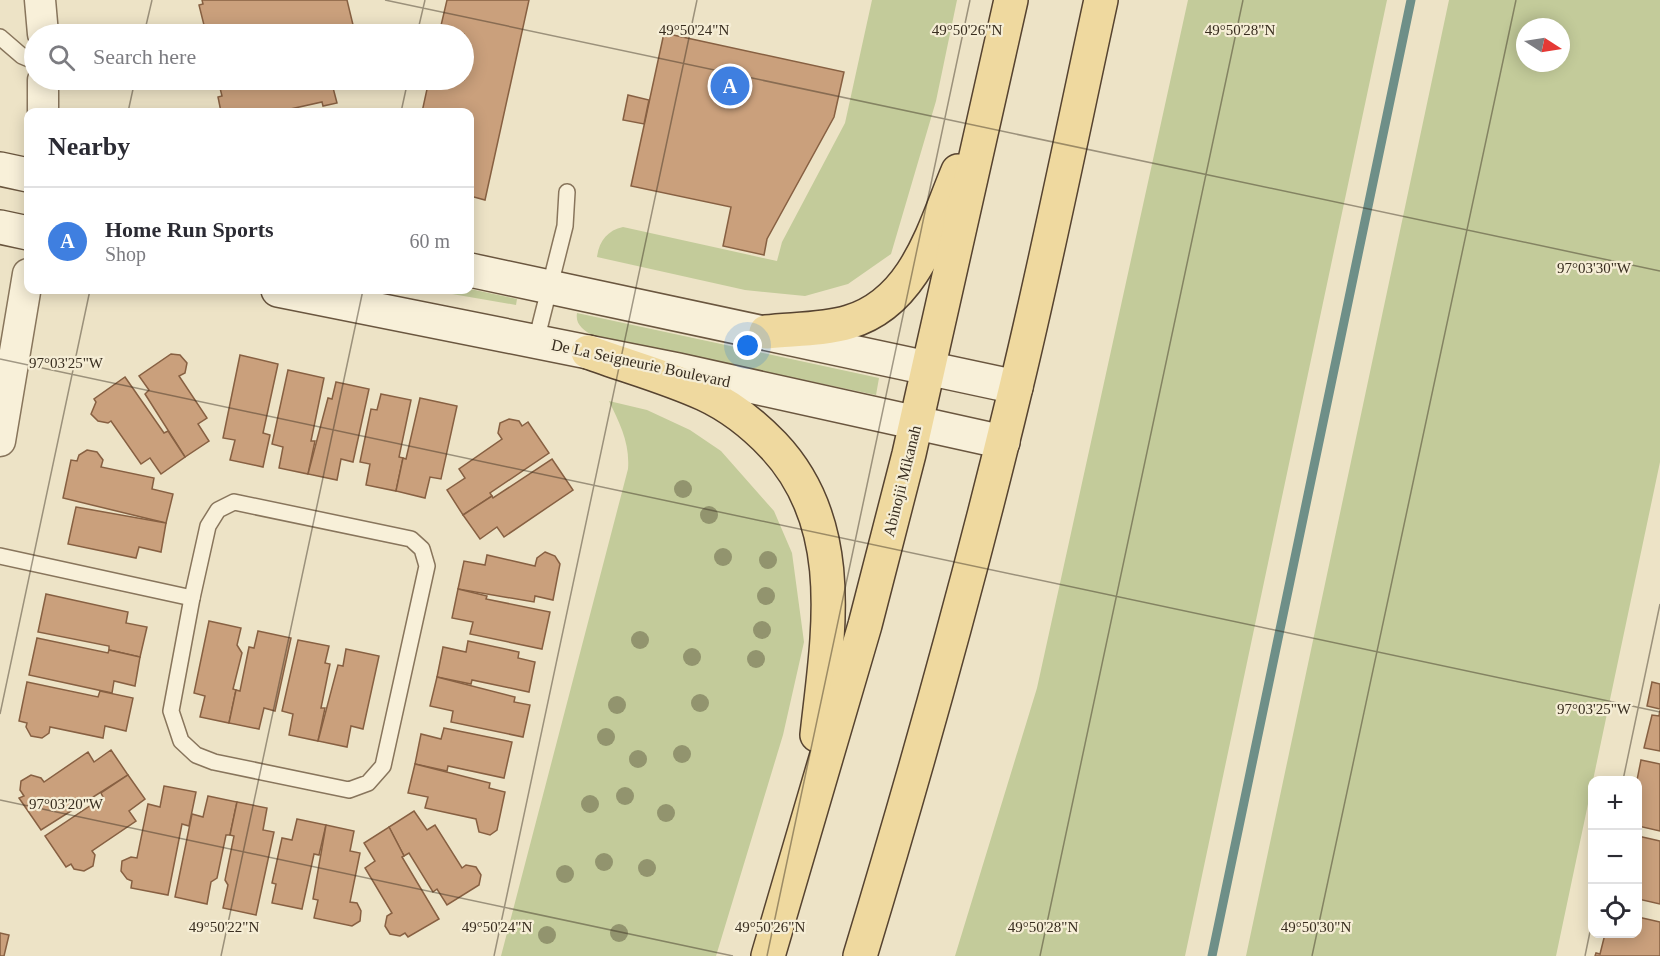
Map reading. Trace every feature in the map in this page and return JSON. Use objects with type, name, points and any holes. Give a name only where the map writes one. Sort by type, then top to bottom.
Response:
[{"type":"main road","name":"Abinojii Mikanah","points":[[768,956],[865,625],[930,368],[1011,0]]},
{"type":"main road","points":[[860,956],[944,669],[1003,442],[1101,0]]},
{"type":"main road","points":[[766,332],[846,323],[864,317],[891,299],[910,278],[924,255],[993,86]]},
{"type":"main road","points":[[588,352],[704,394],[738,414],[782,454],[798,475],[811,500],[822,529],[827,567],[826,652],[808,821]]},
{"type":"street","points":[[40,0],[42,24]]},
{"type":"street","points":[[43,90],[43,108]]},
{"type":"street","points":[[0,169],[24,174]]},
{"type":"street","points":[[0,227],[24,232]]},
{"type":"street","points":[[474,271],[1016,387]]},
{"type":"street","points":[[0,441],[25,294]]},
{"type":"street","name":"De La Seigneurie Boulevard","points":[[298,294],[536,341],[1003,442]]},
{"type":"lane","points":[[0,37],[24,57]]},
{"type":"lane","points":[[536,341],[565,226],[567,192]]},
{"type":"lane","points":[[234,502],[411,539],[422,549],[427,566],[383,766],[368,783],[349,790],[214,762],[196,755],[181,741],[171,711],[192,598],[208,526],[218,510],[234,502]]},
{"type":"lane","points":[[0,556],[192,598]]},
{"type":"green space","points":[[872,0],[957,0],[936,101],[891,254],[848,284],[805,296],[745,290],[597,257],[605,237],[623,227],[777,261],[782,242],[845,123]]},
{"type":"green space","points":[[1188,0],[1387,0],[1185,956],[955,956],[1037,688]]},
{"type":"green space","points":[[1449,0],[1660,0],[1660,462],[1594,776],[1588,776],[1588,804],[1556,956],[1246,956]]},
{"type":"green space","points":[[474,290],[517,299],[516,305],[452,294],[474,294]]},
{"type":"green space","points":[[577,313],[879,378],[876,395],[593,336],[579,324]]},
{"type":"green space","points":[[609,401],[647,410],[690,430],[721,451],[774,511],[792,553],[804,642],[783,735],[716,956],[501,956],[628,469],[626,442]]},
{"type":"building","points":[[202,0],[347,0],[353,24],[204,24],[199,5],[203,4]]},
{"type":"building","points":[[447,0],[529,0],[485,200],[474,197],[474,108],[423,108],[427,90],[474,90],[474,24],[441,24]]},
{"type":"building","points":[[664,33],[844,72],[834,117],[767,239],[764,255],[723,246],[731,207],[631,186]]},
{"type":"building","points":[[220,90],[334,90],[337,103],[323,106],[322,102],[295,108],[220,108],[218,97],[222,96]]},
{"type":"building","points":[[628,95],[649,100],[644,124],[623,120]]},
{"type":"building","points":[[171,354],[180,355],[187,363],[185,373],[179,376],[207,418],[198,424],[209,441],[185,457],[145,394],[149,390],[139,376]]},
{"type":"building","points":[[240,355],[278,364],[263,433],[270,435],[263,467],[230,460],[235,440],[223,438]]},
{"type":"building","points":[[288,370],[324,378],[311,441],[315,441],[308,474],[279,468],[283,447],[272,444]]},
{"type":"building","points":[[125,377],[164,433],[168,431],[185,457],[161,474],[150,458],[141,464],[111,421],[108,423],[98,421],[91,414],[96,402],[94,399]]},
{"type":"building","points":[[336,382],[369,389],[353,462],[341,459],[337,480],[308,474],[328,398],[332,399]]},
{"type":"building","points":[[381,394],[411,400],[399,457],[403,458],[396,491],[366,485],[370,464],[360,462],[371,409],[377,410]]},
{"type":"building","points":[[420,398],[457,406],[441,479],[430,477],[425,498],[396,491]]},
{"type":"building","points":[[509,419],[519,421],[522,426],[528,422],[549,453],[490,493],[492,496],[463,515],[447,490],[465,478],[459,469],[502,439],[498,433],[500,423]]},
{"type":"building","points":[[87,450],[97,452],[103,460],[101,467],[154,478],[152,489],[173,494],[166,523],[63,498],[71,460],[77,461],[79,455]]},
{"type":"building","points":[[552,459],[573,490],[504,537],[497,527],[480,539],[463,515]]},
{"type":"building","points":[[76,507],[166,523],[161,552],[139,547],[136,558],[68,544]]},
{"type":"building","points":[[545,552],[555,556],[560,564],[553,600],[535,596],[534,602],[458,589],[464,561],[485,565],[487,555],[535,566],[537,558]]},
{"type":"building","points":[[458,589],[487,596],[486,599],[550,612],[542,649],[470,634],[473,622],[452,618]]},
{"type":"building","points":[[46,594],[128,612],[126,623],[147,627],[140,657],[109,650],[109,646],[38,632]]},
{"type":"building","points":[[209,621],[241,628],[237,645],[242,653],[233,689],[236,690],[229,723],[200,717],[205,696],[194,693]]},
{"type":"building","points":[[258,631],[291,638],[275,711],[264,708],[259,729],[229,723],[236,690],[240,691],[249,647],[254,648]]},
{"type":"building","points":[[37,638],[108,653],[109,650],[140,657],[135,686],[114,681],[112,693],[29,675]]},
{"type":"building","points":[[298,640],[329,646],[325,663],[330,664],[321,708],[325,708],[318,741],[289,735],[293,714],[282,711]]},
{"type":"building","points":[[468,641],[519,652],[518,658],[535,662],[529,692],[472,680],[471,684],[437,677],[443,647],[466,652]]},
{"type":"building","points":[[346,649],[379,656],[363,729],[351,726],[347,747],[318,741],[338,665],[343,666]]},
{"type":"building","points":[[437,677],[515,697],[514,702],[530,705],[523,737],[451,722],[453,711],[430,706]]},
{"type":"building","points":[[27,682],[98,697],[100,691],[133,698],[126,731],[105,726],[103,738],[50,727],[49,733],[42,738],[31,736],[26,727],[27,723],[19,721]]},
{"type":"building","points":[[1652,682],[1660,684],[1660,709],[1647,706]]},
{"type":"building","points":[[1660,710],[1660,751],[1644,748],[1652,715],[1659,716]]},
{"type":"building","points":[[444,728],[512,742],[504,778],[448,766],[447,771],[415,764],[421,734],[441,739]]},
{"type":"building","points":[[111,750],[128,775],[41,830],[19,798],[24,796],[20,790],[21,781],[31,775],[41,778],[44,782],[88,752],[94,762]]},
{"type":"building","points":[[1641,760],[1660,764],[1660,831],[1642,827],[1642,776],[1638,776]]},
{"type":"building","points":[[415,764],[490,783],[489,788],[505,792],[497,830],[490,835],[479,832],[476,819],[425,808],[428,797],[408,793]]},
{"type":"building","points":[[128,775],[145,799],[129,811],[136,821],[92,851],[95,855],[93,866],[84,871],[74,869],[71,864],[66,867],[45,836],[103,797],[101,793]]},
{"type":"building","points":[[164,786],[196,792],[189,826],[182,824],[168,895],[131,888],[132,881],[127,879],[121,871],[122,861],[131,857],[137,858],[148,804],[160,807]]},
{"type":"building","points":[[208,796],[237,802],[230,835],[226,835],[217,878],[211,882],[207,904],[175,897],[192,814],[203,817]]},
{"type":"building","points":[[237,802],[267,808],[263,830],[274,832],[256,915],[223,908],[228,885],[225,880],[234,836],[230,835]]},
{"type":"building","points":[[414,811],[427,830],[435,825],[462,868],[466,865],[476,867],[481,875],[479,885],[447,905],[437,889],[433,892],[409,853],[404,856],[389,827]]},
{"type":"building","points":[[297,819],[326,825],[319,855],[314,854],[302,909],[272,903],[276,884],[272,883],[282,838],[292,840]]},
{"type":"building","points":[[326,825],[354,831],[350,851],[360,853],[350,902],[357,903],[361,911],[360,921],[352,926],[314,918],[318,900],[313,899]]},
{"type":"building","points":[[389,827],[404,856],[402,857],[439,919],[408,937],[405,933],[400,936],[390,934],[385,926],[387,916],[392,913],[365,868],[375,861],[364,843]]},
{"type":"building","points":[[1642,837],[1660,841],[1660,904],[1642,900]]},
{"type":"building","points":[[1642,918],[1660,922],[1660,956],[1595,956],[1596,953],[1600,954],[1604,938],[1642,938]]},
{"type":"building","points":[[0,933],[9,935],[4,956],[0,956]]},
{"type":"waterway","points":[[1212,956],[1411,0]]},
{"type":"place","name":"Home Run Sports","points":[[730,86]]}]
